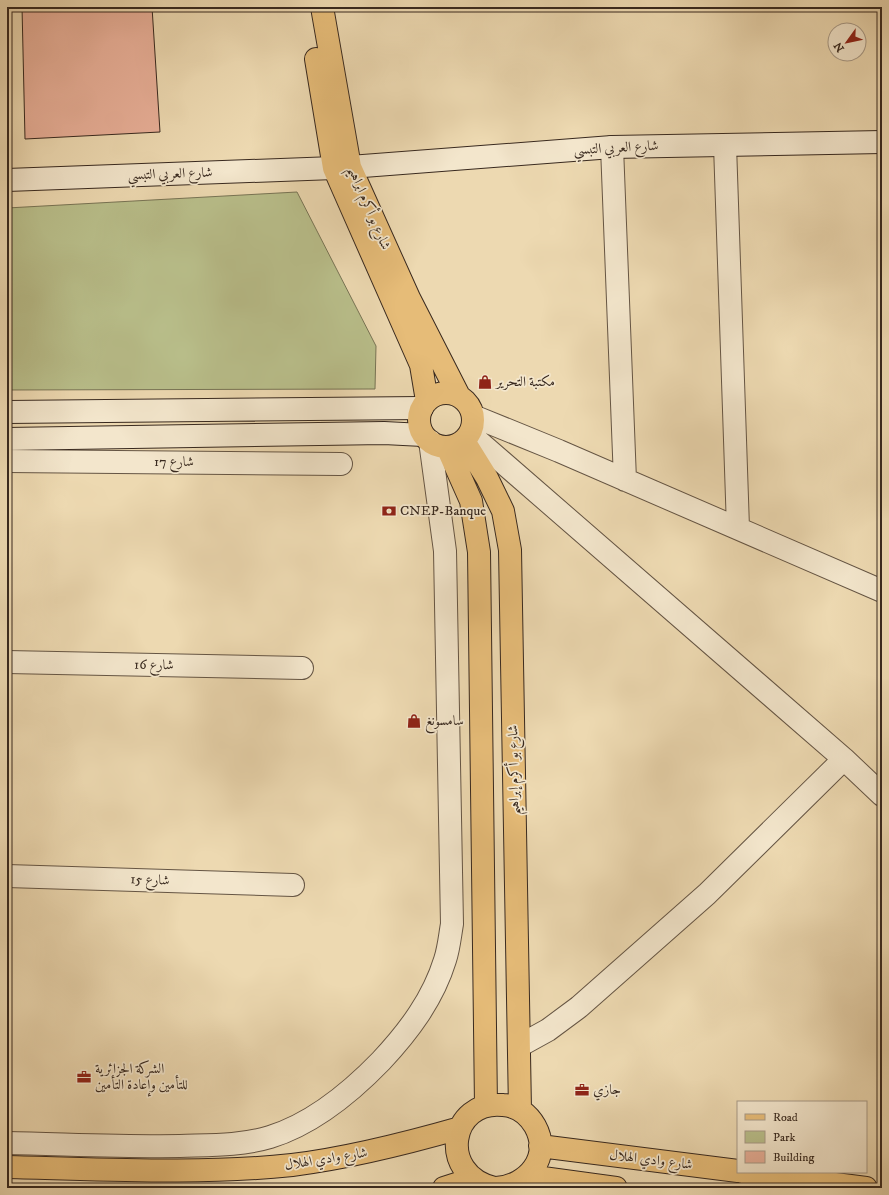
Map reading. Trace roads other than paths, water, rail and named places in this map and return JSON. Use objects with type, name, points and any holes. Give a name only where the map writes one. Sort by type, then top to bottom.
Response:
[{"type":"main road","name":"شارع بو أكرم ابراهيم","points":[[307,7],[342,168],[421,365],[424,405],[419,417],[420,426],[451,436],[466,401],[459,396],[342,168],[322,7]]},
{"type":"main road","points":[[424,405],[442,393],[459,396]]},
{"type":"main road","points":[[451,436],[471,501],[479,552],[486,1106]]},
{"type":"main road","name":"شارع بو أكرم إبراهيم","points":[[451,436],[487,478],[503,511],[510,550],[520,1110]]},
{"type":"main road","points":[[488,1186],[463,1168],[458,1156],[457,1142],[460,1128],[471,1115],[486,1106],[510,1106],[520,1110],[531,1119],[538,1132],[540,1146],[537,1162],[521,1183]]},
{"type":"main road","name":"شارع وادي الهلال","points":[[7,1167],[189,1169],[244,1168],[335,1159],[384,1149],[460,1128]]},
{"type":"main road","name":"شارع وادي الهلال","points":[[540,1146],[737,1171]]},
{"type":"main road","points":[[751,1173],[866,1188]]},
{"type":"main road","points":[[444,1188],[488,1186],[506,1188],[521,1183],[616,1188]]},
{"type":"street","name":"شارع العربي التبسي","points":[[7,180],[342,168],[612,147],[882,142]]},
{"type":"street","points":[[725,145],[738,528]]},
{"type":"street","points":[[612,147],[625,480]]},
{"type":"street","points":[[7,412],[424,405]]},
{"type":"street","points":[[7,439],[384,433],[451,436],[625,480],[882,591]]},
{"type":"street","points":[[451,436],[844,759],[882,795]]},
{"type":"street","name":"شارع وادي الهلال","points":[[7,1143],[134,1146],[236,1145],[270,1137],[307,1120],[341,1097],[372,1070],[400,1040],[429,1000],[446,959],[452,924],[445,551],[451,436]]},
{"type":"street","name":"شارع 17","points":[[7,461],[341,464]]},
{"type":"street","name":"شارع 16","points":[[7,662],[302,668]]},
{"type":"street","points":[[519,1046],[548,1030],[579,1007],[707,894],[844,759]]},
{"type":"street","name":"شارع 15","points":[[7,876],[293,884]]},
{"type":"street","name":"شارع وادي الهلال","points":[[134,1146],[189,1169],[236,1145]]},
{"type":"place","name":"مكتبة التحرير","points":[[485,382]]},
{"type":"place","name":"CNEP-Banque","points":[[389,511]]},
{"type":"place","name":"سامسونغ","points":[[414,721]]},
{"type":"place","name":"الشركة الجزائرية للتأمين وإعادة التأمين","points":[[84,1077]]},
{"type":"place","name":"جازي","points":[[582,1090]]}]
